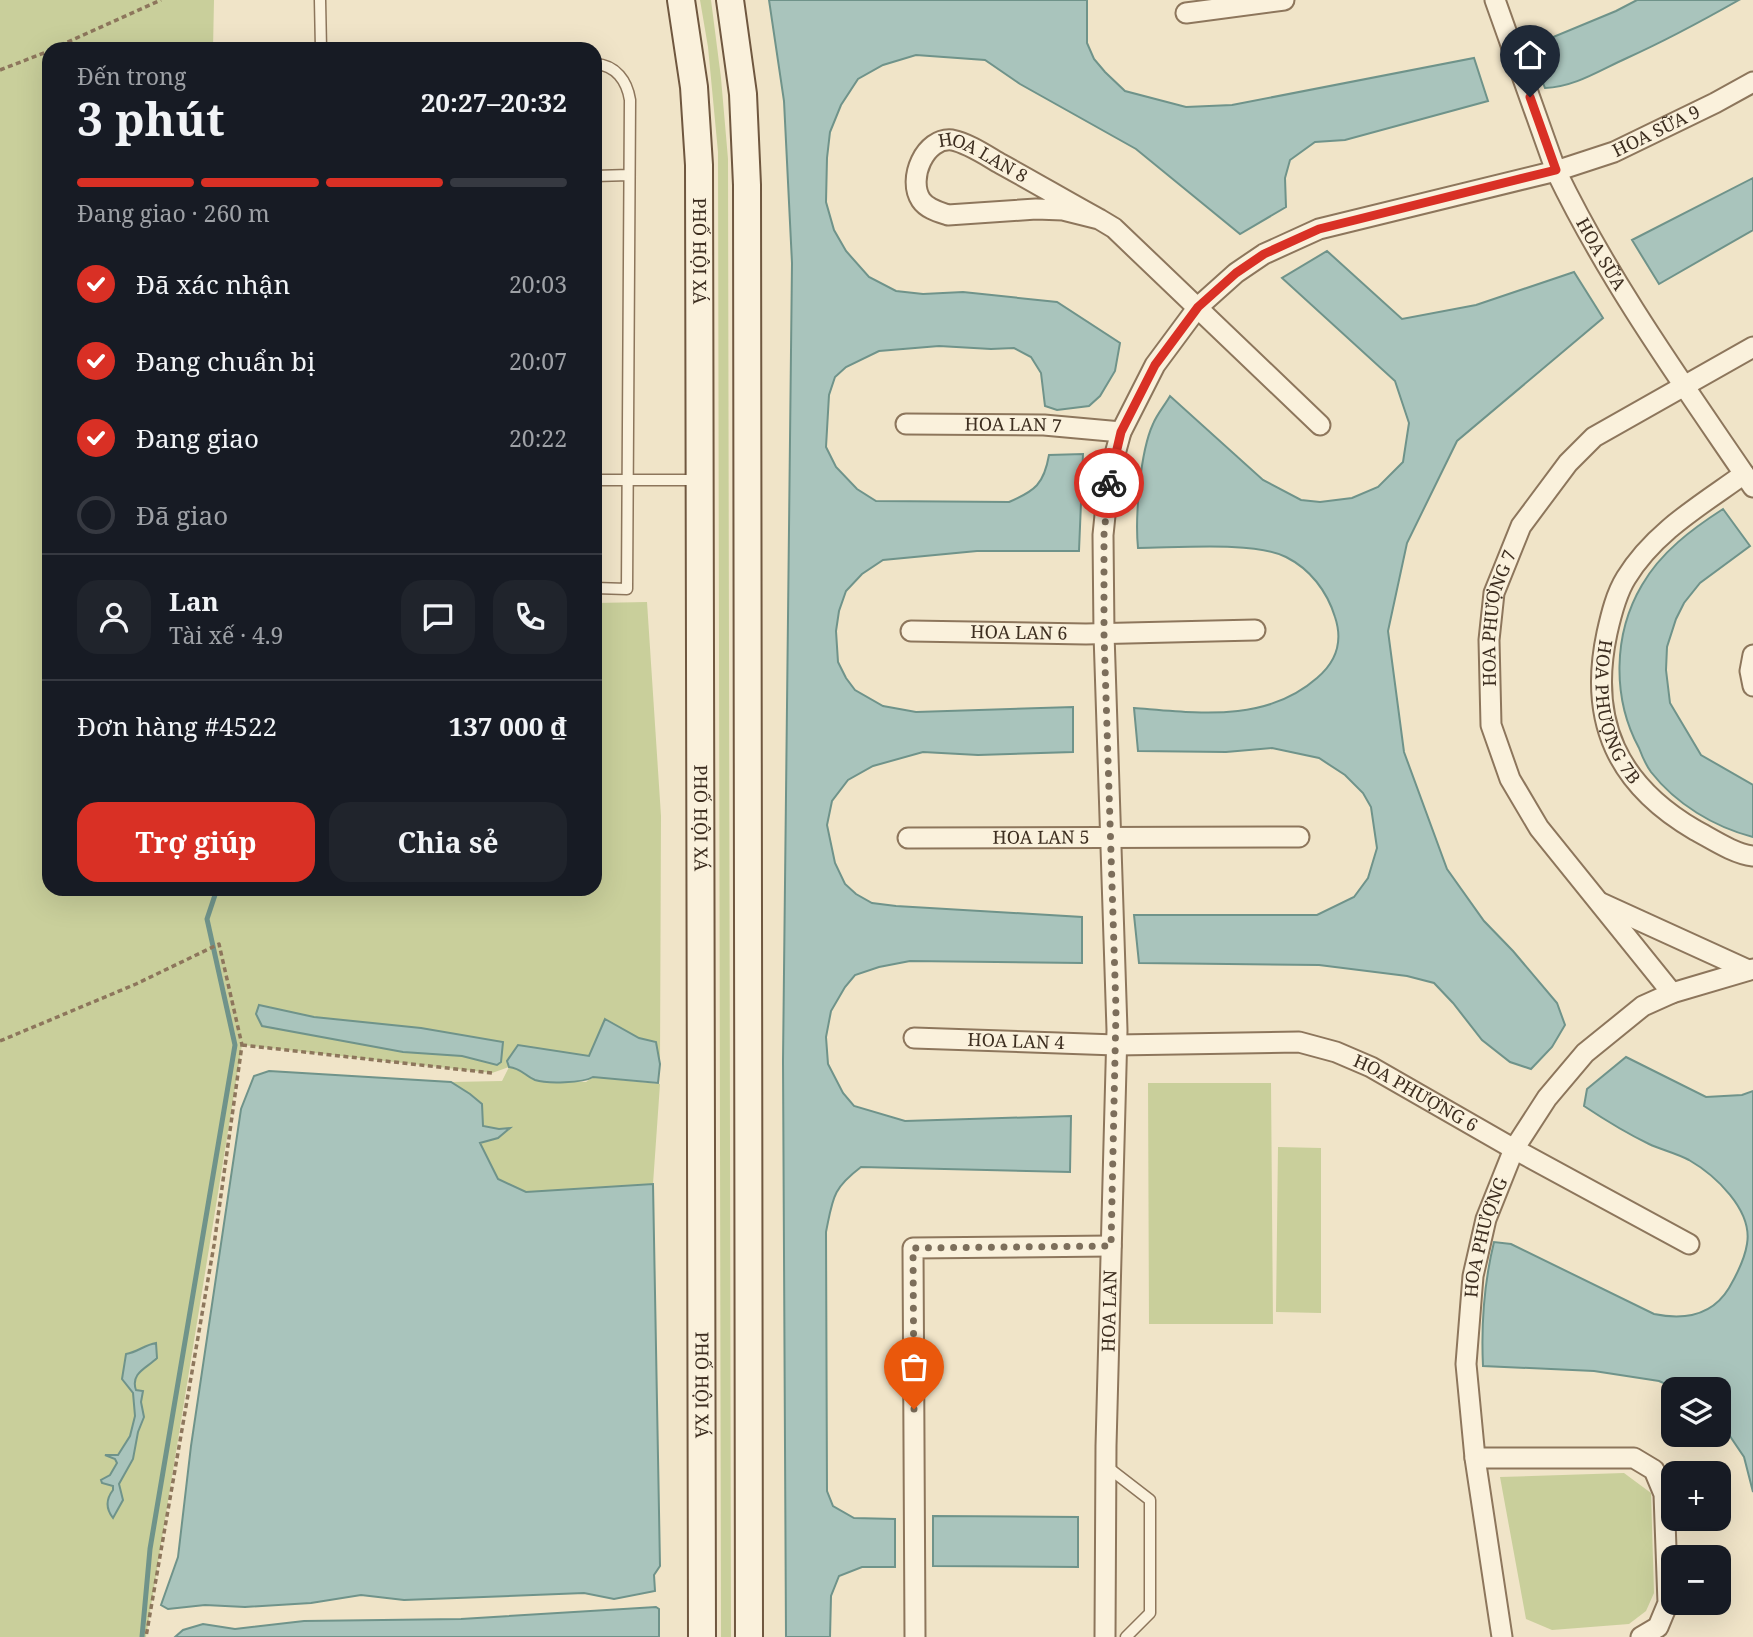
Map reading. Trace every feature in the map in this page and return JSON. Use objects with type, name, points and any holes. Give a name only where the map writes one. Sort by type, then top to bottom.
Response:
[{"type":"main road","name":"PHỐ HỘI XÁ","points":[[681,0],[694,87],[698,152],[702,1637]]},
{"type":"main road","points":[[730,0],[743,94],[747,185],[750,1637]]},
{"type":"street","points":[[1185,13],[1284,0]]},
{"type":"street","name":"HOA SỮA","points":[[1495,0],[1556,170],[1637,317],[1748,480]]},
{"type":"street","name":"HOA SỮA 9","points":[[1556,170],[1614,152],[1753,82]]},
{"type":"street","name":"HOA LAN 8","points":[[1099,219],[1063,210],[1036,209],[948,215],[937,212],[922,201],[919,195],[917,185],[922,159],[934,144],[954,140],[1099,219],[1114,228],[1320,425]]},
{"type":"street","name":"HOA LAN","points":[[1105,1637],[1116,989],[1104,634],[1104,535],[1109,476],[1121,432],[1155,365],[1198,307],[1236,273],[1264,254],[1319,229],[1556,170]]},
{"type":"street","name":"HOA PHƯỢNG 7","points":[[1672,993],[1539,828],[1510,779],[1491,725],[1489,640],[1494,593],[1521,526],[1568,463],[1594,437],[1753,347]]},
{"type":"street","name":"HOA LAN 7","points":[[906,424],[1044,425],[1121,432]]},
{"type":"street","name":"HOA PHƯỢNG 7B","points":[[1748,480],[1675,523],[1644,551],[1624,581],[1611,614],[1604,650],[1602,689],[1607,728],[1620,760],[1646,795],[1676,819],[1712,839],[1753,856]]},
{"type":"street","name":"HOA LAN 6","points":[[911,631],[1104,634],[1255,630]]},
{"type":"street","points":[[1753,655],[1750,671],[1753,686]]},
{"type":"street","name":"HOA LAN 5","points":[[908,838],[1299,837]]},
{"type":"street","name":"HOA PHƯỢNG 7","points":[[1597,901],[1751,969]]},
{"type":"street","name":"HOA PHƯỢNG","points":[[1502,1637],[1475,1458],[1466,1364],[1473,1276],[1486,1219],[1514,1149],[1546,1098],[1585,1053],[1643,1006],[1672,993],[1751,969]]},
{"type":"street","name":"HOA LAN 4","points":[[914,1038],[1116,1045]]},
{"type":"street","name":"HOA PHƯỢNG 6","points":[[1116,1045],[1299,1042],[1336,1052],[1371,1067],[1514,1149],[1689,1244]]},
{"type":"street","points":[[915,1637],[913,1248],[1111,1246]]},
{"type":"street","points":[[1475,1458],[1634,1458],[1654,1470],[1664,1494],[1668,1603],[1658,1627],[1641,1637]]},
{"type":"lane","points":[[320,0],[321,42]]},
{"type":"lane","points":[[602,66],[616,71],[629,90],[627,589],[602,588]]},
{"type":"lane","points":[[602,176],[629,175]]},
{"type":"lane","points":[[602,480],[699,480]]},
{"type":"lane","points":[[1106,1466],[1150,1500],[1150,1613],[1126,1637]]},
{"type":"path","points":[[69,42],[162,0]]},
{"type":"path","points":[[0,70],[42,54]]},
{"type":"path","points":[[0,1041],[136,984],[219,944],[242,1045],[214,1245],[146,1637]]},
{"type":"path","points":[[242,1045],[492,1073]]},
{"type":"green space","points":[[0,0],[214,0],[213,42],[42,42],[42,896],[602,896],[602,603],[647,602],[661,816],[660,1064],[655,1042],[639,1038],[605,1019],[589,1056],[518,1045],[519,1068],[535,1080],[586,1082],[593,1077],[660,1084],[653,1184],[526,1192],[498,1179],[480,1142],[498,1138],[499,1129],[482,1126],[470,1094],[451,1082],[502,1081],[509,1067],[492,1073],[242,1045],[146,1637],[0,1637]]},
{"type":"green space","points":[[700,0],[711,0],[728,159],[731,1637],[721,1637],[718,152],[708,47]]},
{"type":"green space","points":[[1148,1083],[1271,1083],[1273,1324],[1149,1324]]},
{"type":"green space","points":[[1278,1147],[1321,1148],[1321,1313],[1276,1312]]},
{"type":"green space","points":[[1624,1473],[1651,1493],[1654,1593],[1646,1611],[1629,1624],[1552,1630],[1526,1619],[1500,1477]]},
{"type":"water","points":[[769,0],[1087,0],[1087,43],[1094,59],[1105,72],[1125,91],[1186,107],[1232,105],[1474,58],[1488,101],[1345,140],[1315,142],[1290,160],[1285,178],[1286,207],[1240,234],[1136,149],[1020,84],[985,60],[916,55],[883,65],[858,79],[841,105],[830,132],[826,202],[834,230],[846,251],[869,277],[896,291],[923,294],[963,292],[1057,302],[1120,343],[1115,371],[1100,396],[1089,406],[1057,410],[1045,406],[1041,373],[1031,357],[1014,348],[939,346],[879,351],[846,367],[835,377],[829,395],[826,447],[836,467],[857,489],[876,501],[1009,502],[1037,485],[1049,455],[1083,454],[1079,551],[977,551],[883,560],[862,574],[846,591],[839,611],[836,631],[838,662],[855,690],[883,706],[916,712],[1073,707],[1073,752],[978,755],[923,752],[873,766],[848,780],[832,801],[827,825],[835,863],[845,884],[872,903],[1082,917],[1082,963],[910,961],[855,975],[831,1011],[826,1037],[828,1064],[843,1093],[854,1106],[905,1121],[1071,1116],[1070,1172],[861,1167],[844,1182],[835,1195],[826,1232],[827,1491],[833,1506],[854,1518],[895,1519],[895,1567],[862,1567],[839,1576],[831,1596],[830,1637],[786,1637],[783,1061],[792,263],[784,101]]},
{"type":"water","points":[[1637,0],[1739,0],[1669,38],[1587,77],[1567,85],[1545,88],[1529,47]]},
{"type":"water","points":[[1753,178],[1753,230],[1659,284],[1632,240]]},
{"type":"water","points":[[1327,251],[1402,319],[1476,305],[1574,272],[1603,318],[1457,441],[1407,543],[1388,631],[1404,752],[1447,869],[1484,921],[1557,1003],[1565,1025],[1552,1047],[1531,1069],[1510,1062],[1482,1040],[1434,983],[1407,976],[1319,965],[1139,963],[1134,915],[1317,915],[1354,897],[1368,878],[1377,848],[1371,807],[1363,793],[1345,775],[1319,758],[1272,748],[1226,752],[1138,751],[1134,708],[1207,713],[1254,709],[1297,692],[1324,672],[1333,658],[1338,634],[1332,607],[1317,582],[1295,562],[1272,552],[1235,547],[1138,548],[1137,535],[1140,485],[1148,436],[1170,396],[1263,480],[1301,500],[1320,502],[1352,498],[1378,487],[1403,462],[1409,423],[1395,381],[1282,278]]},
{"type":"water","points":[[1723,509],[1750,546],[1700,583],[1684,603],[1667,647],[1666,670],[1670,703],[1701,755],[1753,785],[1753,837],[1724,827],[1697,813],[1661,784],[1647,766],[1630,729],[1620,687],[1621,645],[1632,604],[1642,585],[1658,562],[1678,542]]},
{"type":"water","points":[[259,1005],[314,1017],[421,1028],[503,1042],[501,1062],[497,1065],[462,1056],[403,1052],[262,1026],[256,1014]]},
{"type":"water","points":[[605,1019],[639,1038],[656,1042],[660,1064],[658,1083],[593,1077],[573,1082],[548,1082],[535,1080],[509,1067],[507,1061],[518,1045],[589,1056]]},
{"type":"water","points":[[1626,1057],[1706,1097],[1742,1095],[1753,1091],[1753,1492],[1744,1457],[1731,1438],[1731,1377],[1661,1377],[1661,1382],[1594,1371],[1483,1366],[1484,1303],[1494,1242],[1511,1244],[1654,1314],[1665,1316],[1696,1314],[1714,1305],[1729,1288],[1742,1260],[1747,1244],[1747,1231],[1738,1206],[1730,1195],[1710,1175],[1689,1160],[1640,1140],[1584,1106],[1587,1089]]},
{"type":"water","points":[[269,1071],[451,1082],[482,1104],[483,1126],[510,1128],[498,1138],[480,1143],[498,1179],[526,1192],[653,1184],[660,1566],[654,1575],[655,1591],[614,1599],[584,1593],[404,1600],[361,1595],[311,1603],[245,1607],[205,1605],[168,1609],[161,1605],[178,1557],[191,1446],[241,1109],[254,1076]]},
{"type":"water","points":[[156,1343],[157,1358],[140,1371],[135,1379],[136,1390],[143,1391],[141,1402],[144,1417],[133,1459],[119,1484],[123,1500],[113,1518],[108,1504],[113,1486],[102,1483],[101,1480],[110,1475],[117,1463],[115,1459],[105,1455],[118,1455],[130,1436],[135,1416],[133,1393],[122,1379],[126,1354]]},
{"type":"water","points":[[933,1516],[1078,1517],[1078,1567],[933,1566]]},
{"type":"water","points":[[656,1607],[659,1609],[659,1637],[175,1637],[183,1630],[203,1624],[235,1629],[304,1621],[461,1619]]},
{"type":"waterway","points":[[142,1637],[150,1549],[235,1045],[207,919],[215,896]]},
{"type":"way so far","points":[[914,1409],[913,1248],[1111,1246],[1116,1010],[1104,634],[1104,535],[1109,483]]},
{"type":"route","points":[[1109,483],[1121,432],[1155,365],[1198,307],[1236,273],[1264,254],[1319,229],[1556,170],[1530,97]]}]
